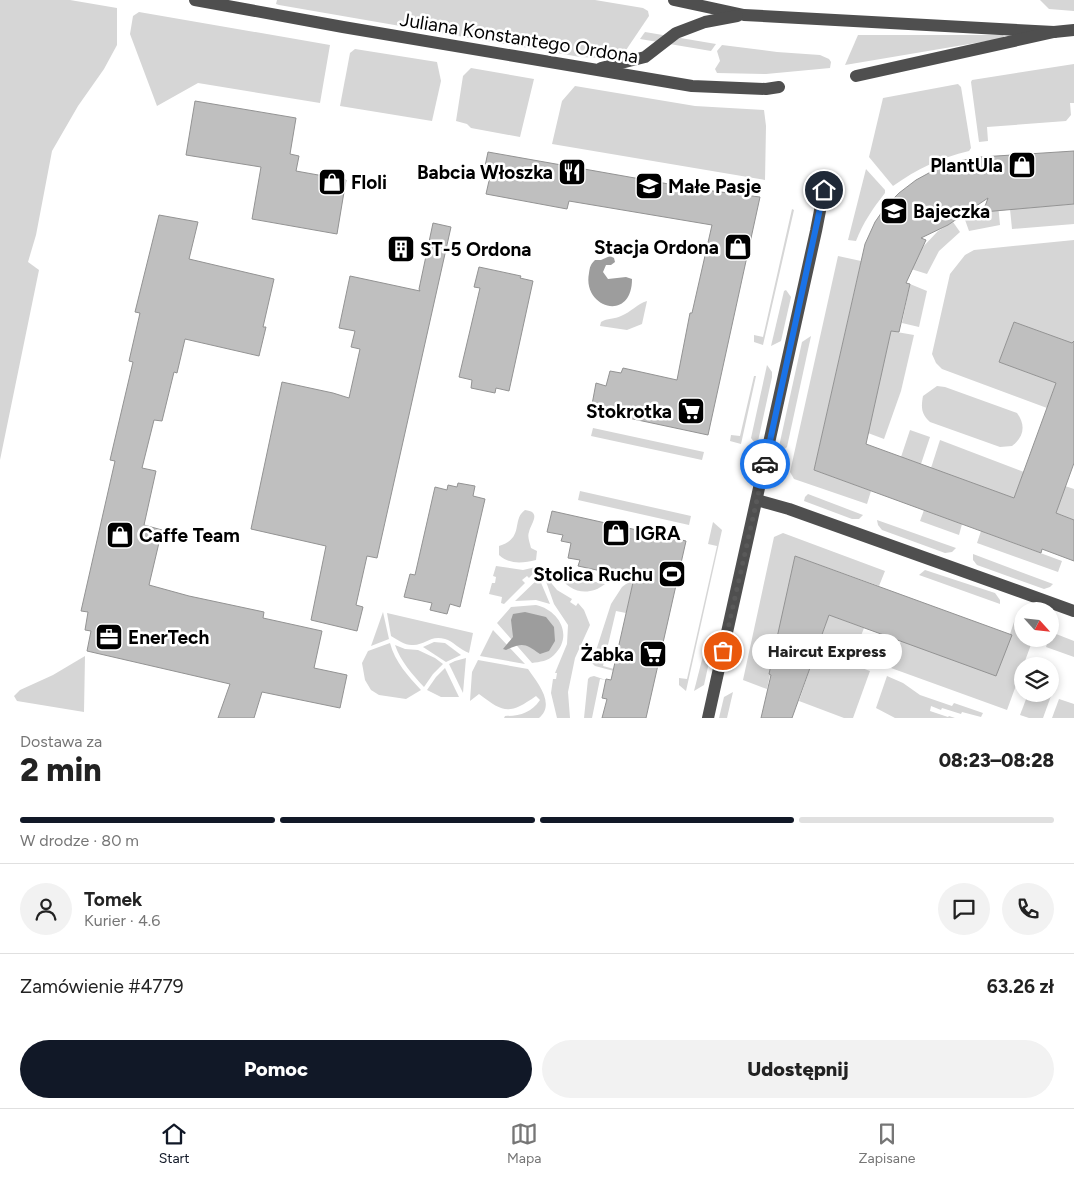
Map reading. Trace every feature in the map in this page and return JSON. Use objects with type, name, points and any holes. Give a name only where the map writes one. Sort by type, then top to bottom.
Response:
[{"type":"street","name":"Juliana Konstantego Ordona","points":[[195,0],[692,86],[766,89],[779,87]]},
{"type":"street","points":[[674,0],[744,15],[1054,32]]},
{"type":"street","points":[[596,69],[645,57],[676,33],[705,22],[744,15]]},
{"type":"street","points":[[856,76],[1054,32],[1074,30]]},
{"type":"street","points":[[708,718],[824,190]]},
{"type":"street","points":[[757,500],[789,509],[1074,611]]},
{"type":"shaded area","points":[[0,0],[70,0],[117,8],[117,45],[52,151],[36,235],[28,262],[39,270],[0,460]]},
{"type":"shaded area","points":[[277,0],[595,0],[643,8],[648,11],[649,16],[620,59],[580,57],[279,5],[276,4]]},
{"type":"shaded area","points":[[1040,0],[1074,0],[1074,11],[1049,9]]},
{"type":"shaded area","points":[[139,12],[330,45],[320,103],[198,83],[157,106],[130,34],[133,16]]},
{"type":"shaded area","points":[[645,32],[716,44],[711,51],[640,39]]},
{"type":"shaded area","points":[[858,35],[1003,35],[1005,38],[845,65]]},
{"type":"shaded area","points":[[722,45],[820,55],[829,59],[831,62],[830,68],[766,74],[717,73],[715,69],[720,61],[717,51]]},
{"type":"shaded area","points":[[355,49],[437,62],[441,81],[432,121],[340,106],[350,53]]},
{"type":"shaded area","points":[[1074,64],[1074,103],[1070,103],[1071,115],[1066,121],[987,127],[988,141],[979,142],[972,80]]},
{"type":"shaded area","points":[[471,68],[534,79],[520,137],[471,128],[467,124],[456,121],[463,76]]},
{"type":"shaded area","points":[[958,84],[961,87],[971,148],[969,151],[929,165],[893,186],[869,157],[883,98]]},
{"type":"shaded area","points":[[575,86],[695,106],[764,110],[766,126],[765,180],[552,144],[562,101]]},
{"type":"shaded area","points":[[866,169],[885,190],[885,193],[876,204],[856,241],[848,240]]},
{"type":"shaded area","points":[[998,204],[1000,225],[969,231],[964,217],[985,212],[984,205]]},
{"type":"shaded area","points":[[1074,204],[1074,224],[1012,229],[1010,209]]},
{"type":"shaded area","points":[[792,209],[794,210],[763,345],[754,342],[754,335],[763,337]]},
{"type":"shaded area","points":[[953,222],[960,232],[939,251],[927,274],[895,264],[921,249],[938,231]]},
{"type":"shaded area","points":[[1074,240],[1074,344],[1014,322],[999,362],[1056,383],[1047,408],[942,369],[936,363],[932,354],[950,274],[965,255],[974,250]]},
{"type":"shaded area","points":[[610,256],[614,258],[615,262],[611,265],[606,265],[603,272],[608,279],[626,277],[632,279],[630,293],[624,302],[617,306],[608,306],[600,302],[593,295],[589,285],[589,273],[592,263],[595,260],[601,260]]},
{"type":"shaded area","points":[[838,256],[861,261],[814,470],[871,491],[867,504],[794,479],[790,472]]},
{"type":"shaded area","points":[[910,284],[927,291],[919,327],[902,323]]},
{"type":"shaded area","points":[[786,290],[791,297],[781,341],[771,346],[784,291]]},
{"type":"shaded area","points":[[647,301],[642,324],[627,330],[600,326],[601,322],[621,316]]},
{"type":"shaded area","points":[[891,331],[914,335],[901,391],[884,439],[868,433]]},
{"type":"shaded area","points":[[811,336],[787,447],[781,452],[778,451],[802,342]]},
{"type":"shaded area","points":[[767,365],[772,372],[772,377],[757,446],[751,438]]},
{"type":"shaded area","points":[[754,376],[756,376],[741,444],[730,441],[731,435],[740,436]]},
{"type":"shaded area","points":[[937,386],[945,387],[1017,413],[1023,426],[1019,439],[1012,446],[1000,447],[930,422],[922,410],[923,396]]},
{"type":"shaded area","points":[[593,428],[704,452],[702,460],[591,436]]},
{"type":"shaded area","points":[[910,430],[930,437],[921,464],[901,457]]},
{"type":"shaded area","points":[[940,440],[1024,472],[1014,498],[931,468]]},
{"type":"shaded area","points":[[1065,486],[1074,489],[1074,520],[1056,513]]},
{"type":"shaded area","points":[[580,491],[691,516],[689,525],[578,500]]},
{"type":"shaded area","points":[[808,494],[863,515],[859,519],[852,519],[804,501]]},
{"type":"shaded area","points":[[525,510],[530,511],[534,515],[528,536],[531,548],[537,551],[536,560],[512,562],[499,555],[499,546],[507,543],[515,534],[521,514]]},
{"type":"shaded area","points":[[924,510],[962,524],[959,535],[920,521]]},
{"type":"shaded area","points":[[877,520],[956,548],[952,552],[945,553],[882,530]]},
{"type":"shaded area","points":[[713,522],[722,530],[686,691],[679,685],[679,678],[687,679],[717,546],[708,544]]},
{"type":"shaded area","points":[[981,531],[1062,561],[1058,572],[977,543]]},
{"type":"shaded area","points":[[783,533],[885,571],[879,586],[795,556],[767,689],[743,680],[774,537]]},
{"type":"shaded area","points":[[973,554],[1053,584],[1044,589],[977,565],[973,560]]},
{"type":"shaded area","points":[[496,566],[523,570],[540,566],[529,578],[527,576],[522,580],[525,583],[504,604],[501,603],[502,597],[489,594],[492,583],[495,583],[496,577],[493,576]]},
{"type":"shaded area","points":[[925,570],[995,593],[1000,600],[1000,604],[919,575]]},
{"type":"shaded area","points":[[543,573],[557,590],[572,599],[570,602],[576,606],[578,603],[584,610],[590,625],[575,658],[568,692],[570,718],[557,718],[551,693],[553,679],[556,679],[557,673],[555,673],[567,644],[568,625],[554,604]]},
{"type":"shaded area","points":[[559,574],[605,584],[592,591],[579,591],[568,585]]},
{"type":"shaded area","points":[[539,578],[550,604],[536,600],[515,601]]},
{"type":"shaded area","points":[[634,578],[626,613],[616,611],[603,666],[614,669],[614,671],[595,666],[592,663],[611,604],[622,587]]},
{"type":"shaded area","points":[[536,605],[551,612],[557,618],[563,632],[563,640],[560,648],[552,657],[544,661],[532,663],[497,623],[511,607]]},
{"type":"shaded area","points":[[383,612],[389,639],[371,646]]},
{"type":"shaded area","points":[[525,612],[546,617],[554,627],[555,641],[549,651],[540,654],[524,645],[506,650],[503,649],[513,637],[511,620],[513,614]]},
{"type":"shaded area","points":[[387,613],[473,633],[469,653],[448,640],[440,638],[417,645],[408,645],[391,636]]},
{"type":"shaded area","points":[[829,615],[864,628],[854,654],[820,641]]},
{"type":"shaded area","points":[[1014,622],[1014,648],[1030,648],[1026,657],[1014,657],[1014,691],[1007,710],[891,668],[901,641],[1010,634]]},
{"type":"shaded area","points":[[493,630],[525,664],[480,656]]},
{"type":"shaded area","points":[[1059,635],[1074,641],[1074,657],[1049,648],[1059,648]]},
{"type":"shaded area","points":[[434,642],[445,643],[461,655],[446,662],[423,647]]},
{"type":"shaded area","points":[[390,643],[399,663],[421,690],[406,699],[379,695],[371,690],[365,680],[362,663],[368,651]]},
{"type":"shaded area","points":[[706,644],[711,653],[704,685],[694,691]]},
{"type":"shaded area","points":[[395,645],[405,649],[418,650],[443,664],[424,687],[404,662]]},
{"type":"shaded area","points":[[816,651],[870,671],[853,718],[844,718],[799,701]]},
{"type":"shaded area","points":[[85,656],[84,712],[17,701],[14,696],[20,690],[53,675]]},
{"type":"shaded area","points":[[466,658],[463,693],[449,664]]},
{"type":"shaded area","points":[[478,660],[528,669],[540,687],[545,700],[544,712],[539,718],[504,718],[505,716],[529,711],[540,700],[536,696],[513,709],[501,708],[479,694],[470,701],[472,672]]},
{"type":"shaded area","points":[[445,668],[459,697],[441,697],[427,690]]},
{"type":"shaded area","points":[[594,676],[606,680],[600,679],[592,718],[584,718],[588,679]]},
{"type":"shaded area","points":[[887,676],[903,683],[920,695],[952,706],[954,703],[983,713],[981,717],[962,712],[961,714],[942,708],[941,710],[931,706],[930,711],[955,718],[895,718],[876,708]]},
{"type":"shaded area","points":[[733,692],[727,718],[719,718],[724,697]]},
{"type":"shaded area","points":[[1059,699],[1074,704],[1074,718],[1052,718]]},
{"type":"shaded area","points":[[1025,702],[1049,702],[1043,718],[1029,718],[1020,715]]},
{"type":"building","points":[[195,101],[296,118],[290,154],[299,156],[296,171],[346,180],[337,234],[252,219],[261,167],[186,155]]},
{"type":"building","points":[[1074,151],[1074,204],[983,212],[988,198],[948,225],[921,238],[926,240],[906,283],[910,284],[899,332],[891,331],[866,444],[1014,498],[1056,383],[999,362],[1014,322],[1072,343],[1074,341],[1074,463],[1056,513],[1074,520],[1074,561],[1042,549],[1041,553],[814,470],[865,244],[875,222],[886,206],[916,180],[938,168],[959,161],[981,157]]},
{"type":"building","points":[[488,152],[697,189],[760,197],[708,435],[591,410],[596,383],[606,386],[610,371],[621,373],[623,368],[677,380],[690,313],[692,313],[712,225],[569,201],[567,209],[486,194],[491,172],[484,171]]},
{"type":"building","points":[[159,215],[198,222],[189,259],[274,279],[263,327],[266,327],[259,356],[185,339],[177,373],[174,372],[162,421],[154,420],[142,468],[156,471],[144,525],[162,530],[149,585],[189,596],[264,612],[263,618],[322,631],[314,668],[347,675],[340,708],[262,692],[254,718],[218,718],[230,684],[87,651],[91,631],[85,630],[88,612],[81,611],[115,461],[110,460],[133,362],[129,361],[140,313],[135,312]]},
{"type":"building","points":[[433,223],[451,227],[377,558],[367,556],[356,605],[363,607],[357,631],[311,620],[326,546],[251,529],[282,382],[349,398],[360,349],[351,347],[355,331],[339,328],[350,276],[420,291]]},
{"type":"building","points":[[479,267],[521,276],[520,278],[533,281],[509,391],[496,388],[495,393],[471,388],[472,380],[459,377],[480,288],[474,287]]},
{"type":"building","points":[[458,483],[475,486],[473,496],[485,499],[460,607],[450,604],[447,614],[430,610],[432,603],[404,597],[410,574],[415,575],[435,487],[447,490],[448,485],[457,487]]},
{"type":"building","points":[[552,511],[686,541],[646,718],[602,718],[607,699],[602,698],[606,679],[611,680],[634,578],[578,566],[580,560],[568,558],[571,543],[561,541],[563,535],[547,532]]},
{"type":"building","points":[[795,556],[1012,635],[996,676],[829,615],[792,718],[761,718]]},
{"type":"way so far","points":[[723,651],[765,464]]},
{"type":"place","name":"PlantUla","points":[[1022,165]]},
{"type":"place","name":"Babcia Włoszka","points":[[572,172]]},
{"type":"place","name":"Floli","points":[[332,182]]},
{"type":"place","name":"Małe Pasje","points":[[649,186]]},
{"type":"place","name":"Bajeczka","points":[[894,211]]},
{"type":"place","name":"Stacja Ordona","points":[[738,247]]},
{"type":"place","name":"ST-5 Ordona","points":[[401,249]]},
{"type":"place","name":"Stokrotka","points":[[691,411]]},
{"type":"place","name":"IGRA","points":[[616,533]]},
{"type":"place","name":"Caffe Team","points":[[120,535]]},
{"type":"place","name":"Stolica Ruchu","points":[[672,574]]},
{"type":"place","name":"EnerTech","points":[[109,637]]},
{"type":"place","name":"Haircut Express","points":[[723,651]]},
{"type":"place","name":"Żabka","points":[[653,654]]},
{"type":"route","points":[[765,464],[824,190]]}]
